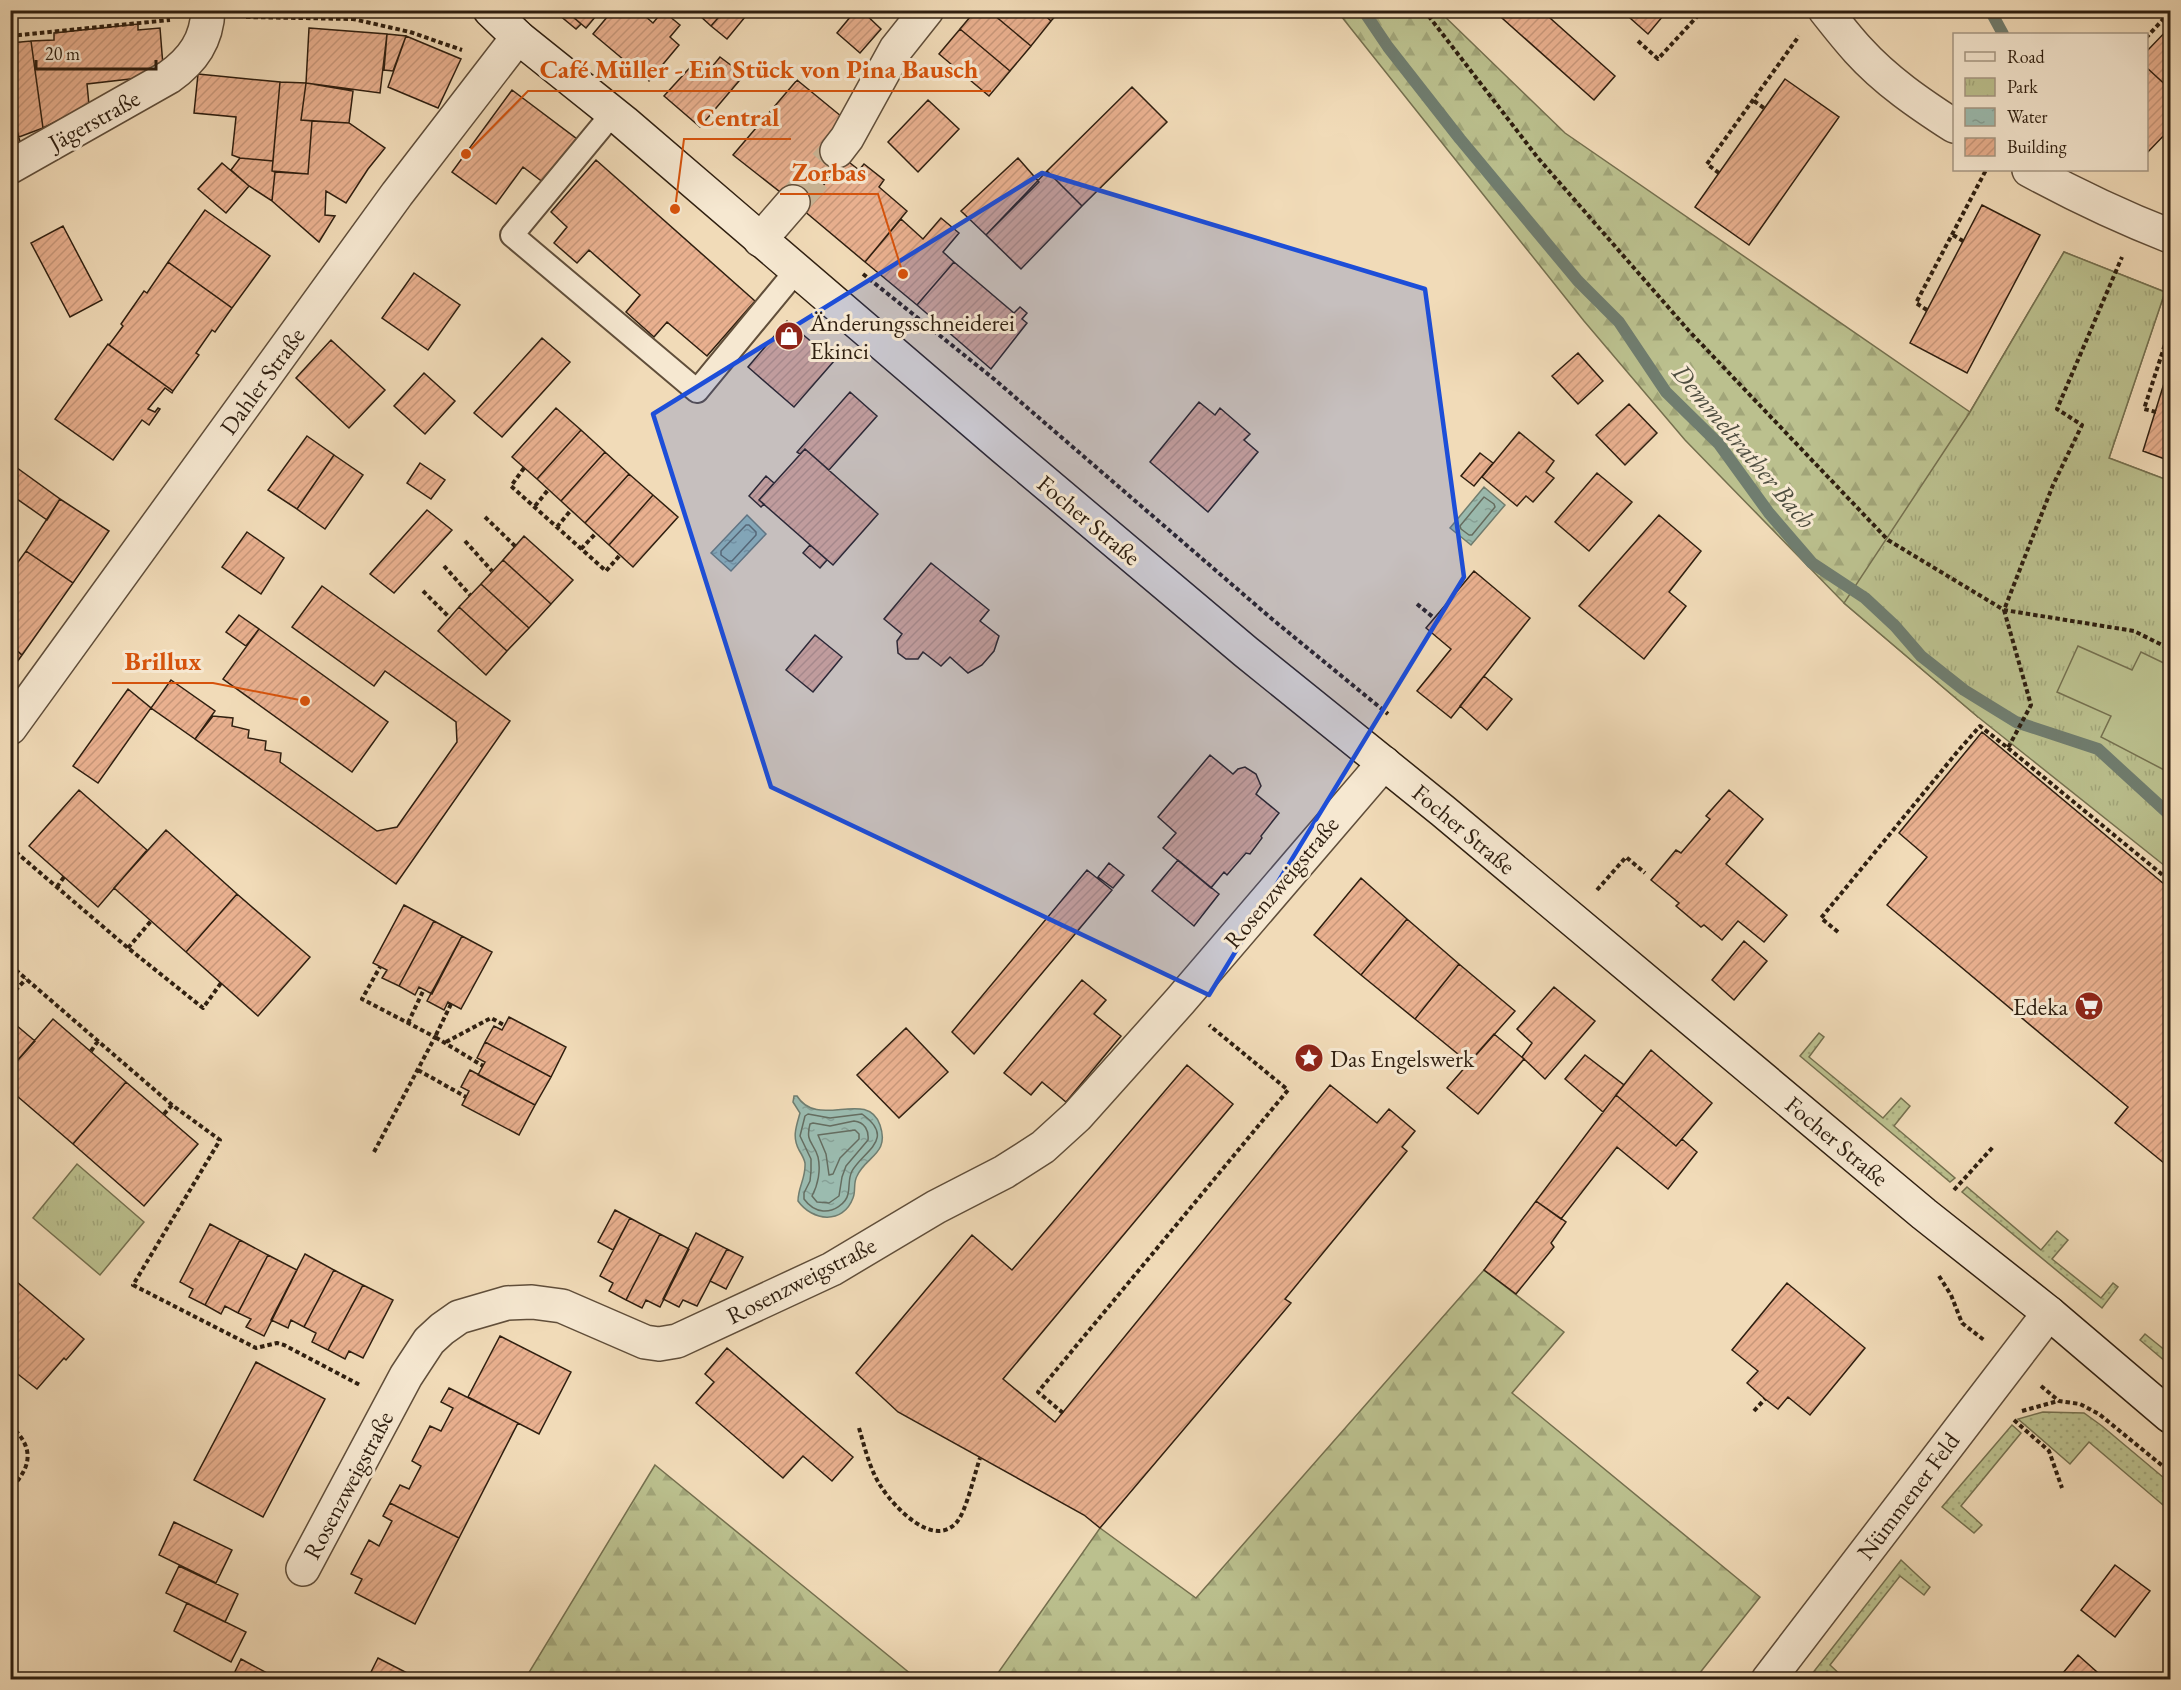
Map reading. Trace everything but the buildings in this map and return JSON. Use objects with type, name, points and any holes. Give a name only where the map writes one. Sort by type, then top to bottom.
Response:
[{"type":"street","points":[[837,151],[847,138],[896,49],[927,10]]},
{"type":"street","name":"Focher Straße","points":[[490,11],[1246,652],[1452,818],[1924,1215],[2166,1404]]},
{"type":"street","name":"Jägerstraße","points":[[10,167],[169,77],[184,66],[205,34],[208,13]]},
{"type":"street","points":[[1815,20],[1859,51],[1896,86],[1953,125]]},
{"type":"street","name":"Dahler Straße","points":[[10,728],[397,194],[518,37]]},
{"type":"street","points":[[2031,171],[2069,193],[2170,236]]},
{"type":"street","points":[[760,240],[793,202]]},
{"type":"street","name":"Rosenzweigstraße","points":[[303,1569],[406,1376],[436,1335],[459,1317],[507,1303],[532,1302],[562,1306],[633,1338],[659,1344],[691,1335],[832,1269],[936,1207],[1004,1172],[1043,1147],[1077,1116],[1180,1001],[1384,764]]},
{"type":"street","name":"Nümmener Feld","points":[[1768,1680],[2049,1313]]},
{"type":"lane","points":[[613,113],[512,236],[697,391],[796,271]]},
{"type":"path","points":[[353,10],[353,19]]},
{"type":"path","points":[[1424,10],[1560,184],[1689,331],[1888,540],[2004,610],[2134,631],[2170,649]]},
{"type":"path","points":[[1638,41],[1658,59],[1703,10]]},
{"type":"path","points":[[10,36],[208,13],[353,19],[410,32],[464,50]]},
{"type":"path","points":[[2148,36],[2167,15],[2170,18]]},
{"type":"path","points":[[1719,173],[1707,164],[1815,20]]},
{"type":"path","points":[[1754,101],[1764,108]]},
{"type":"path","points":[[1927,310],[1916,303],[1985,171]]},
{"type":"path","points":[[2008,748],[2031,705],[2004,610],[2053,485],[2082,425],[2057,409],[2136,223]]},
{"type":"path","points":[[1953,235],[1963,241]]},
{"type":"path","points":[[858,270],[994,379],[1272,619],[1396,721]]},
{"type":"path","points":[[2156,412],[2145,409],[2170,329]]},
{"type":"path","points":[[524,468],[512,486],[581,549],[606,571],[620,555]]},
{"type":"path","points":[[535,506],[548,490]]},
{"type":"path","points":[[557,527],[571,510]]},
{"type":"path","points":[[485,517],[515,546]]},
{"type":"path","points":[[581,549],[596,533]]},
{"type":"path","points":[[465,541],[492,571]]},
{"type":"path","points":[[444,566],[470,595]]},
{"type":"path","points":[[423,591],[450,618]]},
{"type":"path","points":[[1417,603],[1434,618]]},
{"type":"path","points":[[1838,932],[1821,918],[1980,726],[2170,881]]},
{"type":"path","points":[[10,847],[128,948],[203,1008],[221,983]]},
{"type":"path","points":[[1596,891],[1626,857],[1645,873]]},
{"type":"path","points":[[57,887],[64,877]]},
{"type":"path","points":[[1588,883],[1605,898]]},
{"type":"path","points":[[128,948],[151,921]]},
{"type":"path","points":[[10,965],[172,1105],[164,1114]]},
{"type":"path","points":[[380,967],[362,999],[446,1043],[483,1066]]},
{"type":"path","points":[[10,996],[26,979]]},
{"type":"path","points":[[408,1023],[424,989]]},
{"type":"path","points":[[1063,1413],[1038,1392],[1288,1090],[1180,1001]]},
{"type":"path","points":[[374,1152],[451,1004]]},
{"type":"path","points":[[446,1043],[491,1018],[504,1025]]},
{"type":"path","points":[[91,1051],[98,1041]]},
{"type":"path","points":[[418,1070],[466,1097]]},
{"type":"path","name":"Rosenzweigstraße","points":[[172,1105],[220,1140],[133,1285],[256,1348],[277,1343],[284,1345],[393,1402]]},
{"type":"path","points":[[1957,1187],[1993,1147]]},
{"type":"path","points":[[1754,1411],[1765,1399]]},
{"type":"path","points":[[2018,1412],[2059,1401]]},
{"type":"path","points":[[2008,1415],[2049,1451],[2062,1488]]},
{"type":"path","points":[[10,1425],[22,1436],[29,1451],[24,1471],[10,1489]]},
{"type":"path","points":[[859,1428],[868,1459],[882,1488],[919,1526],[933,1530],[947,1530],[957,1522],[980,1458]]},
{"type":"highlighted area","points":[[1042,173],[1425,289],[1464,577],[1209,995],[771,787],[653,414]]},
{"type":"green space","points":[[1337,11],[1439,11],[1565,133],[1970,412],[2064,252],[2165,292],[2109,458],[2170,481],[1978,717],[1844,603],[1685,440],[1584,321]]},
{"type":"green space","points":[[2064,252],[2165,292],[2109,458],[2170,481],[2170,870],[1978,717],[1844,603],[1970,412]]},
{"type":"green space","points":[[2078,646],[2132,670],[2141,652],[2170,666],[2170,773],[2101,737],[2111,716],[2057,692]]},
{"type":"green space","points":[[1819,1033],[1824,1037],[1809,1057],[1883,1118],[1901,1098],[1910,1106],[1894,1126],[1955,1178],[1950,1182],[1800,1056]]},
{"type":"green space","points":[[77,1164],[144,1222],[100,1275],[33,1218]]},
{"type":"green space","points":[[1967,1187],[2041,1250],[2057,1231],[2068,1240],[2052,1259],[2101,1298],[2113,1283],[2118,1287],[2102,1308],[1962,1192]]},
{"type":"green space","points":[[1484,1270],[1564,1332],[1512,1393],[1760,1597],[1695,1679],[993,1680],[1100,1528],[1196,1598]]},
{"type":"green space","points":[[2145,1334],[2166,1351],[2170,1346],[2170,1358],[2166,1362],[2140,1340]]},
{"type":"green space","points":[[2043,1412],[2084,1413],[2102,1426],[2170,1483],[2170,1511],[2089,1442],[2070,1464],[2018,1419]]},
{"type":"green space","points":[[2012,1425],[2021,1433],[1961,1506],[1982,1525],[1974,1533],[1942,1507]]},
{"type":"green space","points":[[655,1465],[917,1679],[525,1679]]},
{"type":"green space","points":[[1901,1560],[1930,1587],[1924,1595],[1900,1576],[1830,1665],[1845,1679],[1808,1679]]},
{"type":"water","points":[[1484,487],[1505,505],[1471,545],[1450,528]]},
{"type":"water","points":[[747,515],[766,534],[731,571],[711,553]]},
{"type":"water","points":[[794,1096],[817,1110],[864,1110],[874,1115],[880,1125],[882,1142],[879,1149],[857,1176],[854,1195],[848,1207],[835,1216],[819,1216],[811,1213],[798,1201],[805,1163],[796,1141],[795,1132],[800,1113],[793,1102]]},
{"type":"waterway","name":"Demmeltrather Bach","points":[[1363,10],[1388,47],[1460,139],[1578,281],[1619,322],[1666,392],[1719,444],[1769,513],[1812,563],[1865,598],[1895,626],[1921,656],[1964,690],[2016,722],[2098,749],[2170,815]]},
{"type":"waterway","points":[[1990,10],[2002,33]]},
{"type":"tunnel","points":[[793,202],[837,151]]},
{"type":"place","name":"Café Müller - Ein Stück von Pina Bausch","points":[[466,154]]},
{"type":"place","name":"Central","points":[[675,209]]},
{"type":"place","name":"Zorbas","points":[[903,274]]},
{"type":"place","name":"Änderungsschneiderei Ekinci","points":[[789,336]]},
{"type":"place","name":"Brillux","points":[[305,701]]},
{"type":"place","name":"Edeka","points":[[2089,1006]]},
{"type":"place","name":"Das Engelswerk","points":[[1309,1058]]}]
